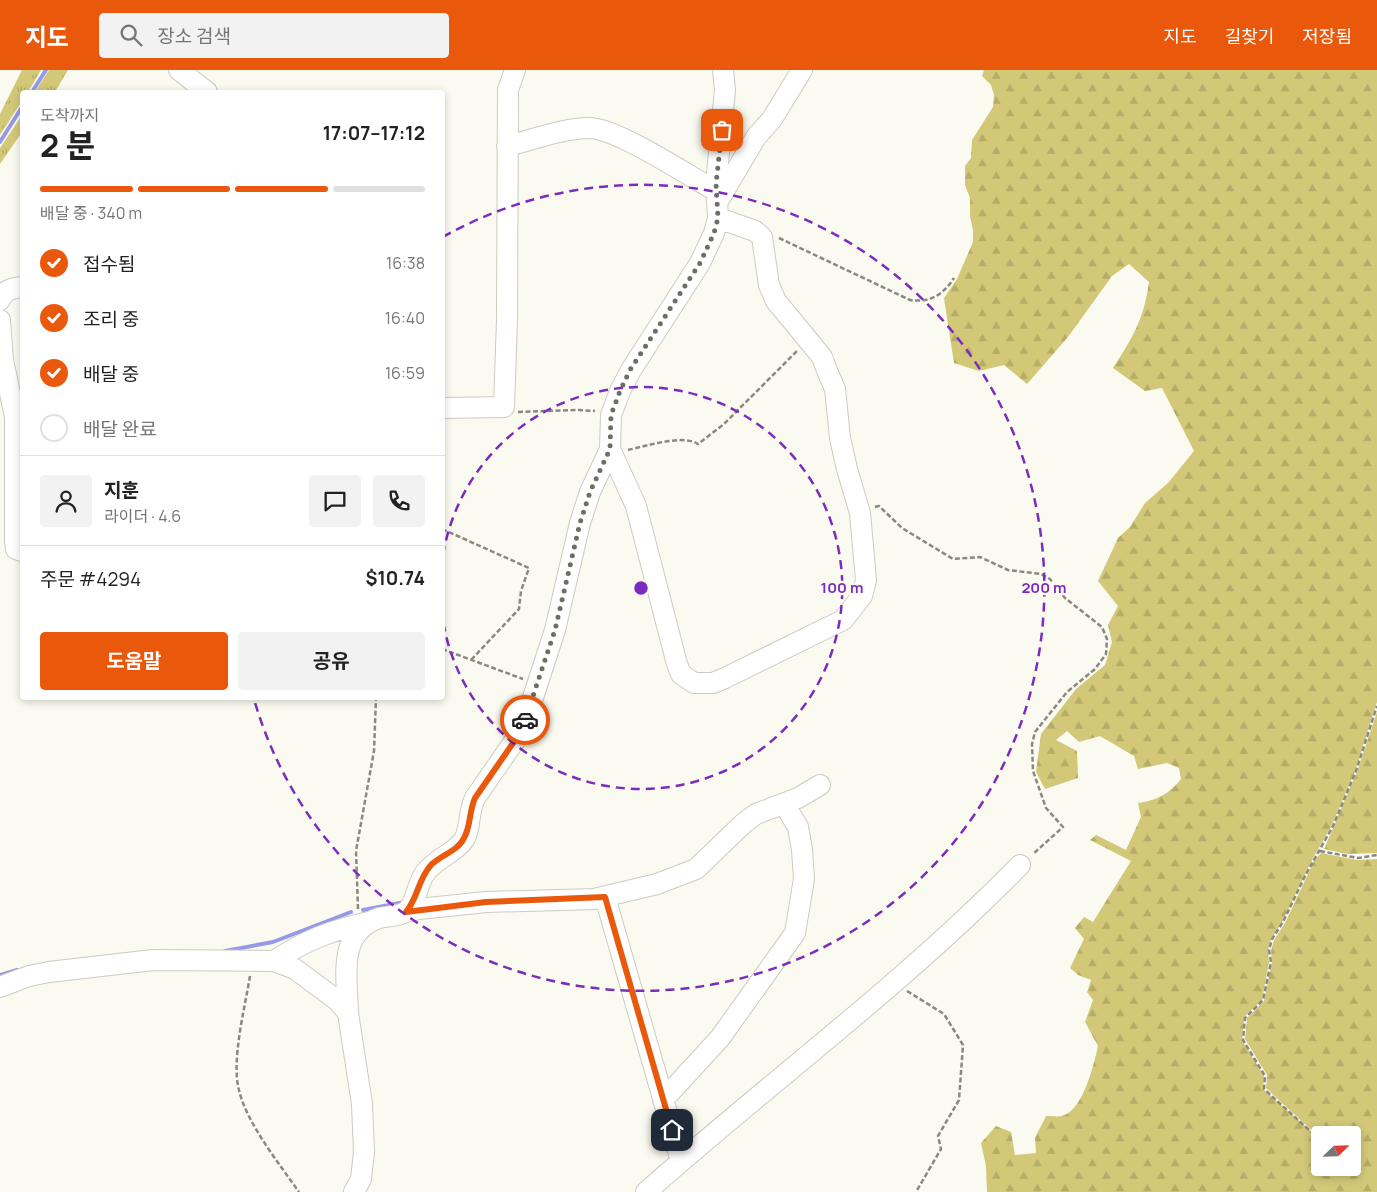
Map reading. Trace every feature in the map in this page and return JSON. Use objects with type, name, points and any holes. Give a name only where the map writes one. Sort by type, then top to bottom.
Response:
[{"type":"street","points":[[179,70],[201,85]]},
{"type":"street","points":[[445,408],[504,407],[507,320],[508,90],[515,70]]},
{"type":"street","points":[[507,146],[583,128],[601,129],[621,137],[716,205],[756,231],[762,237],[769,285],[776,301],[822,358],[835,389],[840,438],[860,513],[866,580],[862,596],[842,620],[725,678],[704,684],[694,683],[681,674],[636,506],[611,451],[611,415],[630,370],[700,263],[714,233],[716,205],[725,90],[723,70]]},
{"type":"street","points":[[716,205],[756,137],[772,119],[802,70]]},
{"type":"street","points":[[0,300],[3,294],[9,290],[20,287]]},
{"type":"street","points":[[0,320],[4,360],[15,417],[15,544]]},
{"type":"street","points":[[406,912],[413,903],[424,874],[432,864],[464,840],[468,830],[469,809],[520,733],[555,630],[580,523],[590,492],[611,451]]},
{"type":"street","points":[[274,961],[302,942],[334,930],[406,912],[486,902],[605,897],[690,872],[715,852],[744,822],[756,814],[784,804],[820,784]]},
{"type":"street","points":[[663,1100],[720,1038],[795,934],[804,879],[802,850],[798,827],[784,804]]},
{"type":"street","points":[[646,1192],[989,898],[1020,865]]},
{"type":"street","points":[[605,897],[681,1161]]},
{"type":"street","points":[[354,1192],[361,1179],[364,1143],[362,1104],[348,1013],[347,956],[358,929],[364,923]]},
{"type":"street","points":[[0,987],[29,976],[49,972],[143,962],[274,961],[295,969],[338,1001],[348,1013]]},
{"type":"path","points":[[756,231],[775,236],[910,300],[920,301],[936,297],[943,293],[954,278]]},
{"type":"path","points":[[611,451],[671,441],[693,440],[698,444],[724,424],[808,339]]},
{"type":"path","points":[[504,407],[507,411],[528,413],[579,410],[611,415]]},
{"type":"path","points":[[860,513],[879,506],[902,528],[953,559],[980,557],[1008,570],[1041,574],[1050,579],[1069,602],[1102,626],[1107,639],[1106,654],[1095,669],[1067,692],[1035,732],[1032,744],[1033,771],[1046,808],[1064,827],[1020,865]]},
{"type":"path","points":[[445,530],[529,568],[521,591],[519,609],[471,660]]},
{"type":"path","points":[[445,650],[536,684]]},
{"type":"path","points":[[364,923],[356,851],[374,751],[376,700]]},
{"type":"path","points":[[1311,1132],[1264,1088],[1266,1076],[1243,1040],[1245,1018],[1263,1000],[1271,962],[1269,950],[1272,939],[1320,851],[1356,771],[1377,706]]},
{"type":"path","points":[[1320,851],[1358,858],[1377,855]]},
{"type":"path","points":[[253,960],[239,1051],[238,1090],[267,1145],[299,1192]]},
{"type":"path","points":[[895,980],[909,992],[944,1014],[963,1045],[959,1100],[938,1136],[941,1149],[916,1192]]},
{"type":"green space","points":[[22,70],[41,70],[29,90],[20,90],[20,104],[0,135],[0,114]]},
{"type":"green space","points":[[49,70],[68,70],[56,90],[36,90]]},
{"type":"green space","points":[[984,70],[1377,70],[1377,702],[1355,771],[1332,825],[1312,860],[1282,922],[1271,939],[1262,1000],[1244,1017],[1242,1040],[1264,1076],[1263,1089],[1311,1131],[1311,1176],[1361,1176],[1361,1126],[1311,1126],[1311,1130],[1266,1088],[1267,1075],[1245,1039],[1247,1018],[1264,1001],[1272,962],[1271,951],[1274,940],[1285,923],[1314,861],[1321,853],[1357,860],[1377,859],[1377,1192],[987,1192],[986,1166],[981,1143],[996,1126],[1011,1132],[1015,1155],[1036,1153],[1035,1138],[1046,1116],[1062,1116],[1076,1105],[1082,1096],[1094,1064],[1098,1046],[1085,1022],[1093,1000],[1087,992],[1091,980],[1078,975],[1070,968],[1084,939],[1075,928],[1084,917],[1093,922],[1131,861],[1090,840],[1096,835],[1126,850],[1141,817],[1138,803],[1163,796],[1181,779],[1179,768],[1167,763],[1138,769],[1134,756],[1100,736],[1079,742],[1067,731],[1056,740],[1077,751],[1078,778],[1045,789],[1036,772],[1041,734],[1076,689],[1105,665],[1112,642],[1108,625],[1118,606],[1098,581],[1118,538],[1130,527],[1145,503],[1168,483],[1194,451],[1162,388],[1145,391],[1113,368],[1137,327],[1144,307],[1149,282],[1129,264],[1112,276],[1068,337],[1027,384],[1004,365],[979,371],[954,363],[944,298],[957,279],[973,242],[970,198],[965,185],[965,166],[971,158],[972,140],[993,107],[994,95],[991,85],[982,76]]},
{"type":"green space","points":[[20,118],[20,135],[0,164],[0,148]]},
{"type":"green space","points":[[1377,712],[1377,853],[1347,854],[1324,849],[1357,772]]},
{"type":"waterway","points":[[33,90],[46,70]]},
{"type":"waterway","points":[[0,142],[20,110]]},
{"type":"waterway","points":[[363,910],[405,902]]},
{"type":"waterway","points":[[225,951],[273,942],[351,912]]},
{"type":"waterway","points":[[0,975],[17,970]]},
{"type":"way so far","points":[[525,720],[555,630],[580,523],[590,492],[610,449],[611,415],[620,391],[630,370],[667,317],[700,263],[714,233],[718,218],[716,184],[722,130]]},
{"type":"route","points":[[525,720],[520,733],[469,809],[468,830],[464,840],[432,864],[424,874],[413,903],[406,912],[486,902],[594,899],[605,897],[672,1130]]}]
